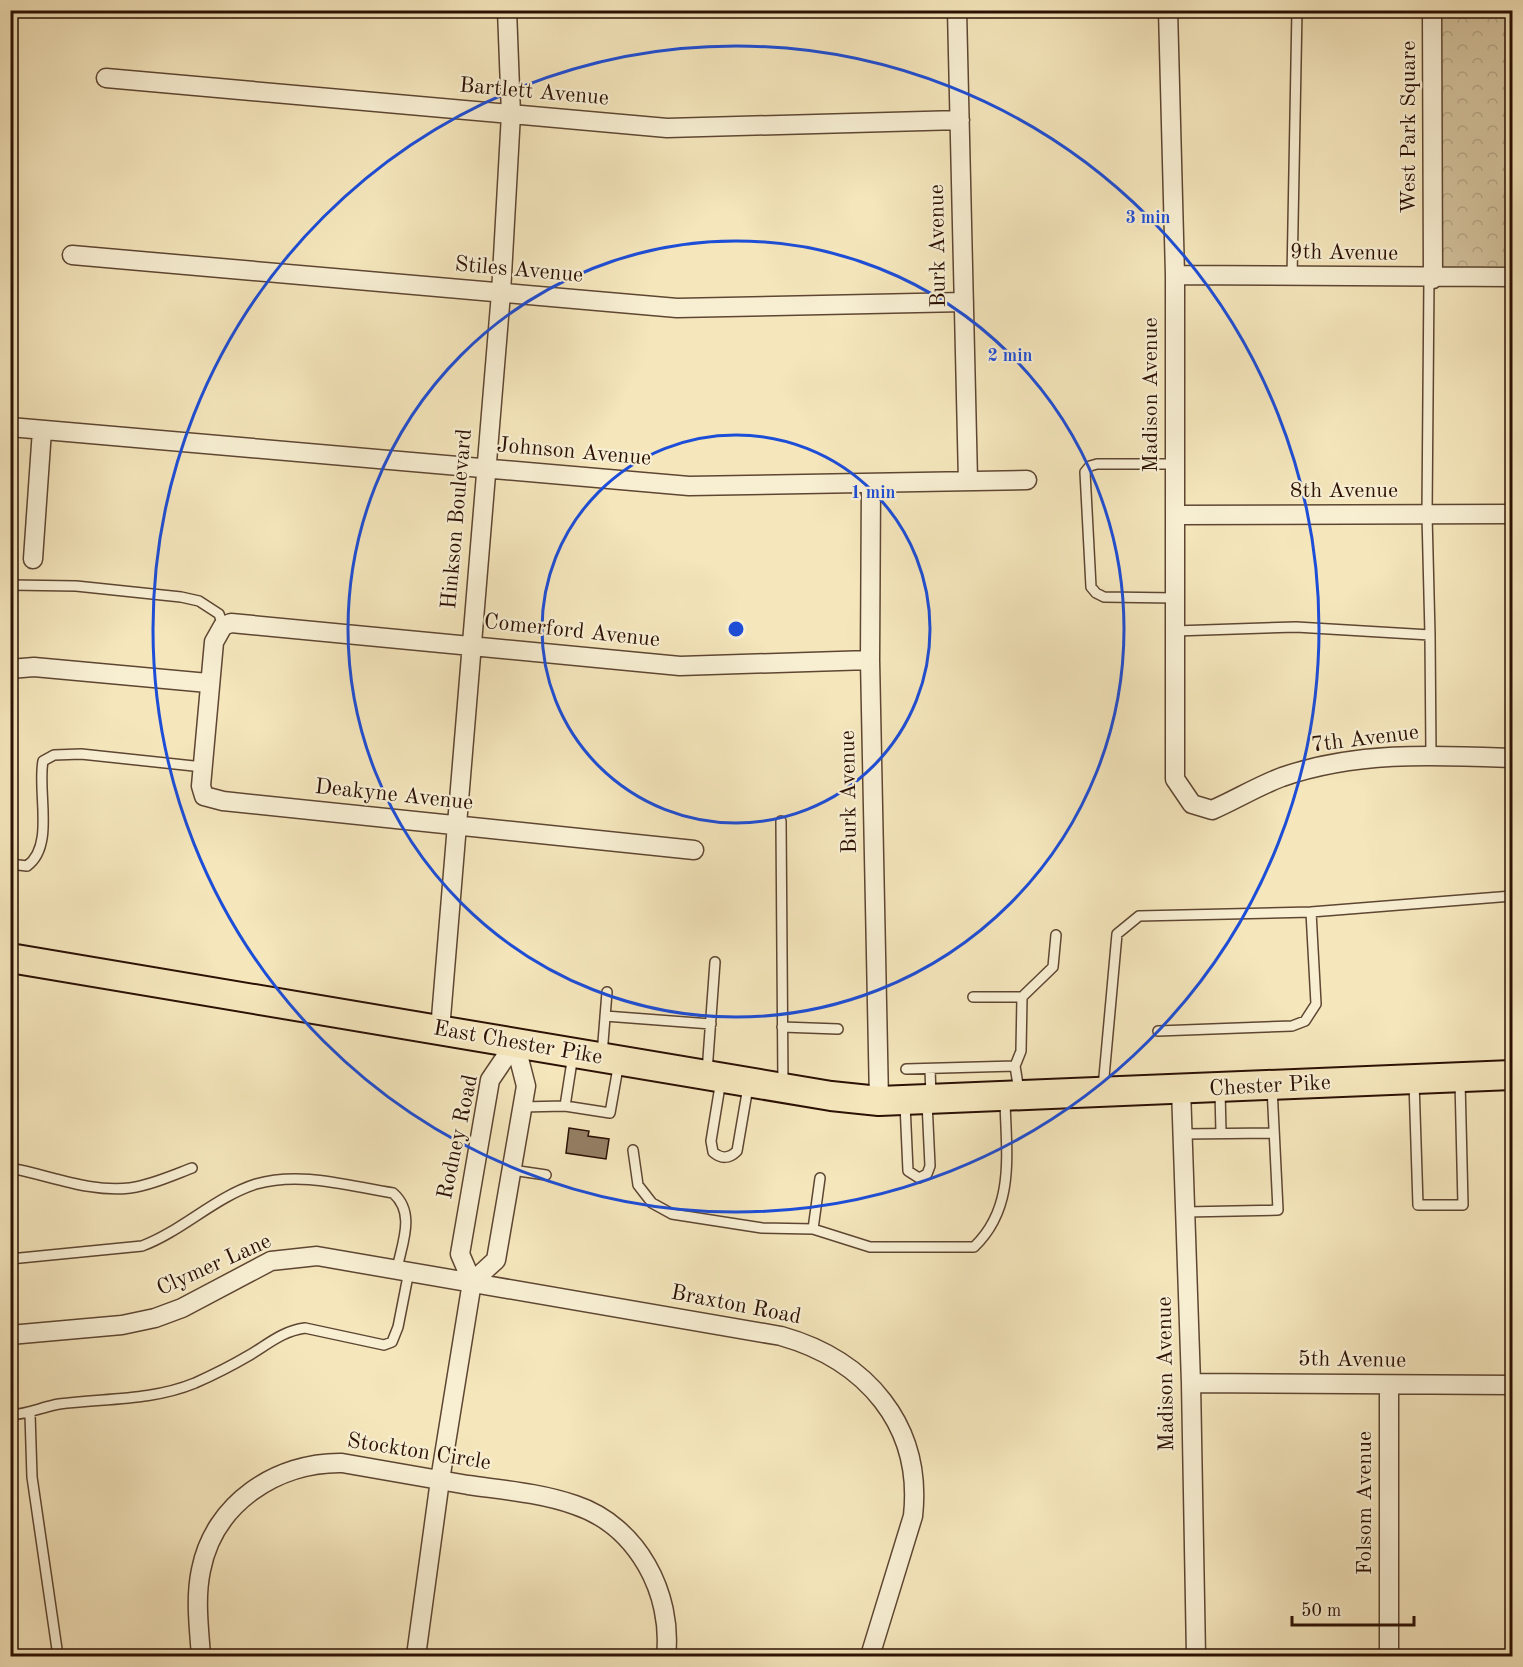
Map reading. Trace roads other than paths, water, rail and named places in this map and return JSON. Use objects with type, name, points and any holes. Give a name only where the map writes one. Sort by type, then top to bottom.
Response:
[{"type":"main road","name":"East Chester Pike","points":[[10,958],[783,1088],[910,1101],[971,1083],[1017,1097]]},
{"type":"main road","name":"Chester Pike","points":[[1017,1097],[1512,1075]]},
{"type":"street","name":"Hinkson Boulevard","points":[[440,1030],[501,293],[511,114],[507,10]]},
{"type":"street","name":"Burk Avenue","points":[[957,10],[968,481]]},
{"type":"street","name":"Madison Avenue","points":[[1168,10],[1174,275],[1174,779]]},
{"type":"street","name":"West Park Square","points":[[1431,279],[1432,10]]},
{"type":"street","name":"Bartlett Avenue","points":[[106,78],[667,128],[960,120]]},
{"type":"street","name":"Stiles Avenue","points":[[72,255],[677,308],[964,302]]},
{"type":"street","name":"9th Avenue","points":[[1174,275],[1431,279],[1512,277]]},
{"type":"street","name":"Johnson Avenue","points":[[10,427],[689,486],[1027,480]]},
{"type":"street","points":[[33,559],[42,430]]},
{"type":"street","name":"Burk Avenue","points":[[871,483],[870,660],[910,1101]]},
{"type":"street","name":"8th Avenue","points":[[1175,515],[1512,514]]},
{"type":"street","name":"Comerford Avenue","points":[[223,626],[231,623],[680,666],[870,660]]},
{"type":"street","points":[[10,669],[34,667],[208,683],[214,642],[223,626]]},
{"type":"street","name":"Deakyne Avenue","points":[[208,683],[201,786],[204,796],[213,799],[693,850]]},
{"type":"street","name":"7th Avenue","points":[[1174,779],[1192,804],[1212,810],[1281,778],[1330,764],[1379,757],[1431,755],[1512,758]]},
{"type":"street","points":[[416,1656],[440,1480],[472,1282],[496,1260],[526,1086],[515,1042]]},
{"type":"street","name":"Rodney Road","points":[[472,1282],[460,1254],[490,1080],[515,1042]]},
{"type":"street","name":"Madison Avenue","points":[[1181,1089],[1191,1383],[1196,1656]]},
{"type":"street","name":"Clymer Lane","points":[[10,1335],[122,1324],[155,1318],[182,1308],[271,1261],[293,1257],[317,1256],[472,1282]]},
{"type":"street","name":"Braxton Road","points":[[472,1282],[781,1336],[824,1351],[862,1378],[886,1405],[900,1426],[913,1471],[915,1494],[907,1536],[870,1656]]},
{"type":"street","name":"5th Avenue","points":[[1191,1383],[1512,1385]]},
{"type":"street","name":"Folsom Avenue","points":[[1389,1385],[1389,1656]]},
{"type":"street","name":"Stockton Circle","points":[[201,1656],[198,1590],[209,1544],[220,1523],[256,1487],[295,1468],[319,1463],[342,1463],[552,1498],[578,1506],[605,1521],[642,1557],[661,1592],[667,1628],[666,1656]]},
{"type":"lane","points":[[1292,277],[1297,10]]},
{"type":"lane","points":[[1431,279],[1427,515],[1431,755]]},
{"type":"lane","points":[[1175,464],[1097,464],[1090,466],[1085,472],[1091,587],[1104,597],[1175,598]]},
{"type":"lane","points":[[10,585],[76,586],[181,597],[199,601],[219,614],[223,626]]},
{"type":"lane","points":[[1175,631],[1296,627],[1430,635]]},
{"type":"lane","points":[[10,864],[27,866],[37,859],[42,848],[40,777],[43,761],[54,754],[81,754],[203,766]]},
{"type":"lane","points":[[781,821],[783,1088]]},
{"type":"lane","points":[[1103,1093],[1117,934],[1139,916],[1311,912],[1512,896]]},
{"type":"lane","points":[[1158,1031],[1292,1026],[1305,1021],[1316,1004],[1311,912]]},
{"type":"lane","points":[[973,998],[1022,997],[1053,967],[1056,935]]},
{"type":"lane","points":[[715,962],[711,1024],[714,1076],[711,1141],[713,1152],[722,1157],[736,1151],[749,1082]]},
{"type":"lane","points":[[522,1107],[565,1106],[610,1113],[611,1059],[605,1016],[607,992]]},
{"type":"lane","points":[[633,1150],[635,1176],[643,1194],[652,1203],[672,1214],[762,1228],[813,1229],[870,1247],[974,1247],[985,1236],[997,1215],[1006,1188],[1017,1097],[1015,1066],[1021,1051],[1022,997]]},
{"type":"lane","points":[[605,1016],[711,1024]]},
{"type":"lane","points":[[782,1027],[838,1029]]},
{"type":"lane","points":[[565,1106],[574,1052]]},
{"type":"lane","points":[[906,1069],[930,1069],[971,1083],[1015,1066]]},
{"type":"lane","points":[[910,1101],[930,1166],[927,1174],[919,1178],[908,1172],[910,1101],[930,1069]]},
{"type":"lane","points":[[1414,1079],[1418,1205],[1463,1205],[1460,1077]]},
{"type":"lane","points":[[1185,1212],[1278,1210],[1271,1086]]},
{"type":"lane","points":[[1220,1088],[1221,1133]]},
{"type":"lane","points":[[1183,1134],[1273,1133]]},
{"type":"lane","points":[[10,1168],[95,1188],[128,1188],[158,1182],[192,1168]]},
{"type":"lane","points":[[512,1170],[546,1175]]},
{"type":"lane","points":[[813,1229],[820,1178]]},
{"type":"lane","points":[[10,1259],[142,1246],[158,1240],[228,1198],[255,1185],[320,1179],[393,1193],[399,1199],[407,1217],[398,1327],[392,1342],[384,1345],[305,1328],[291,1330],[242,1360],[192,1384],[160,1393],[115,1401],[58,1405],[30,1414],[10,1415]]},
{"type":"lane","points":[[30,1414],[32,1477],[58,1656]]}]
